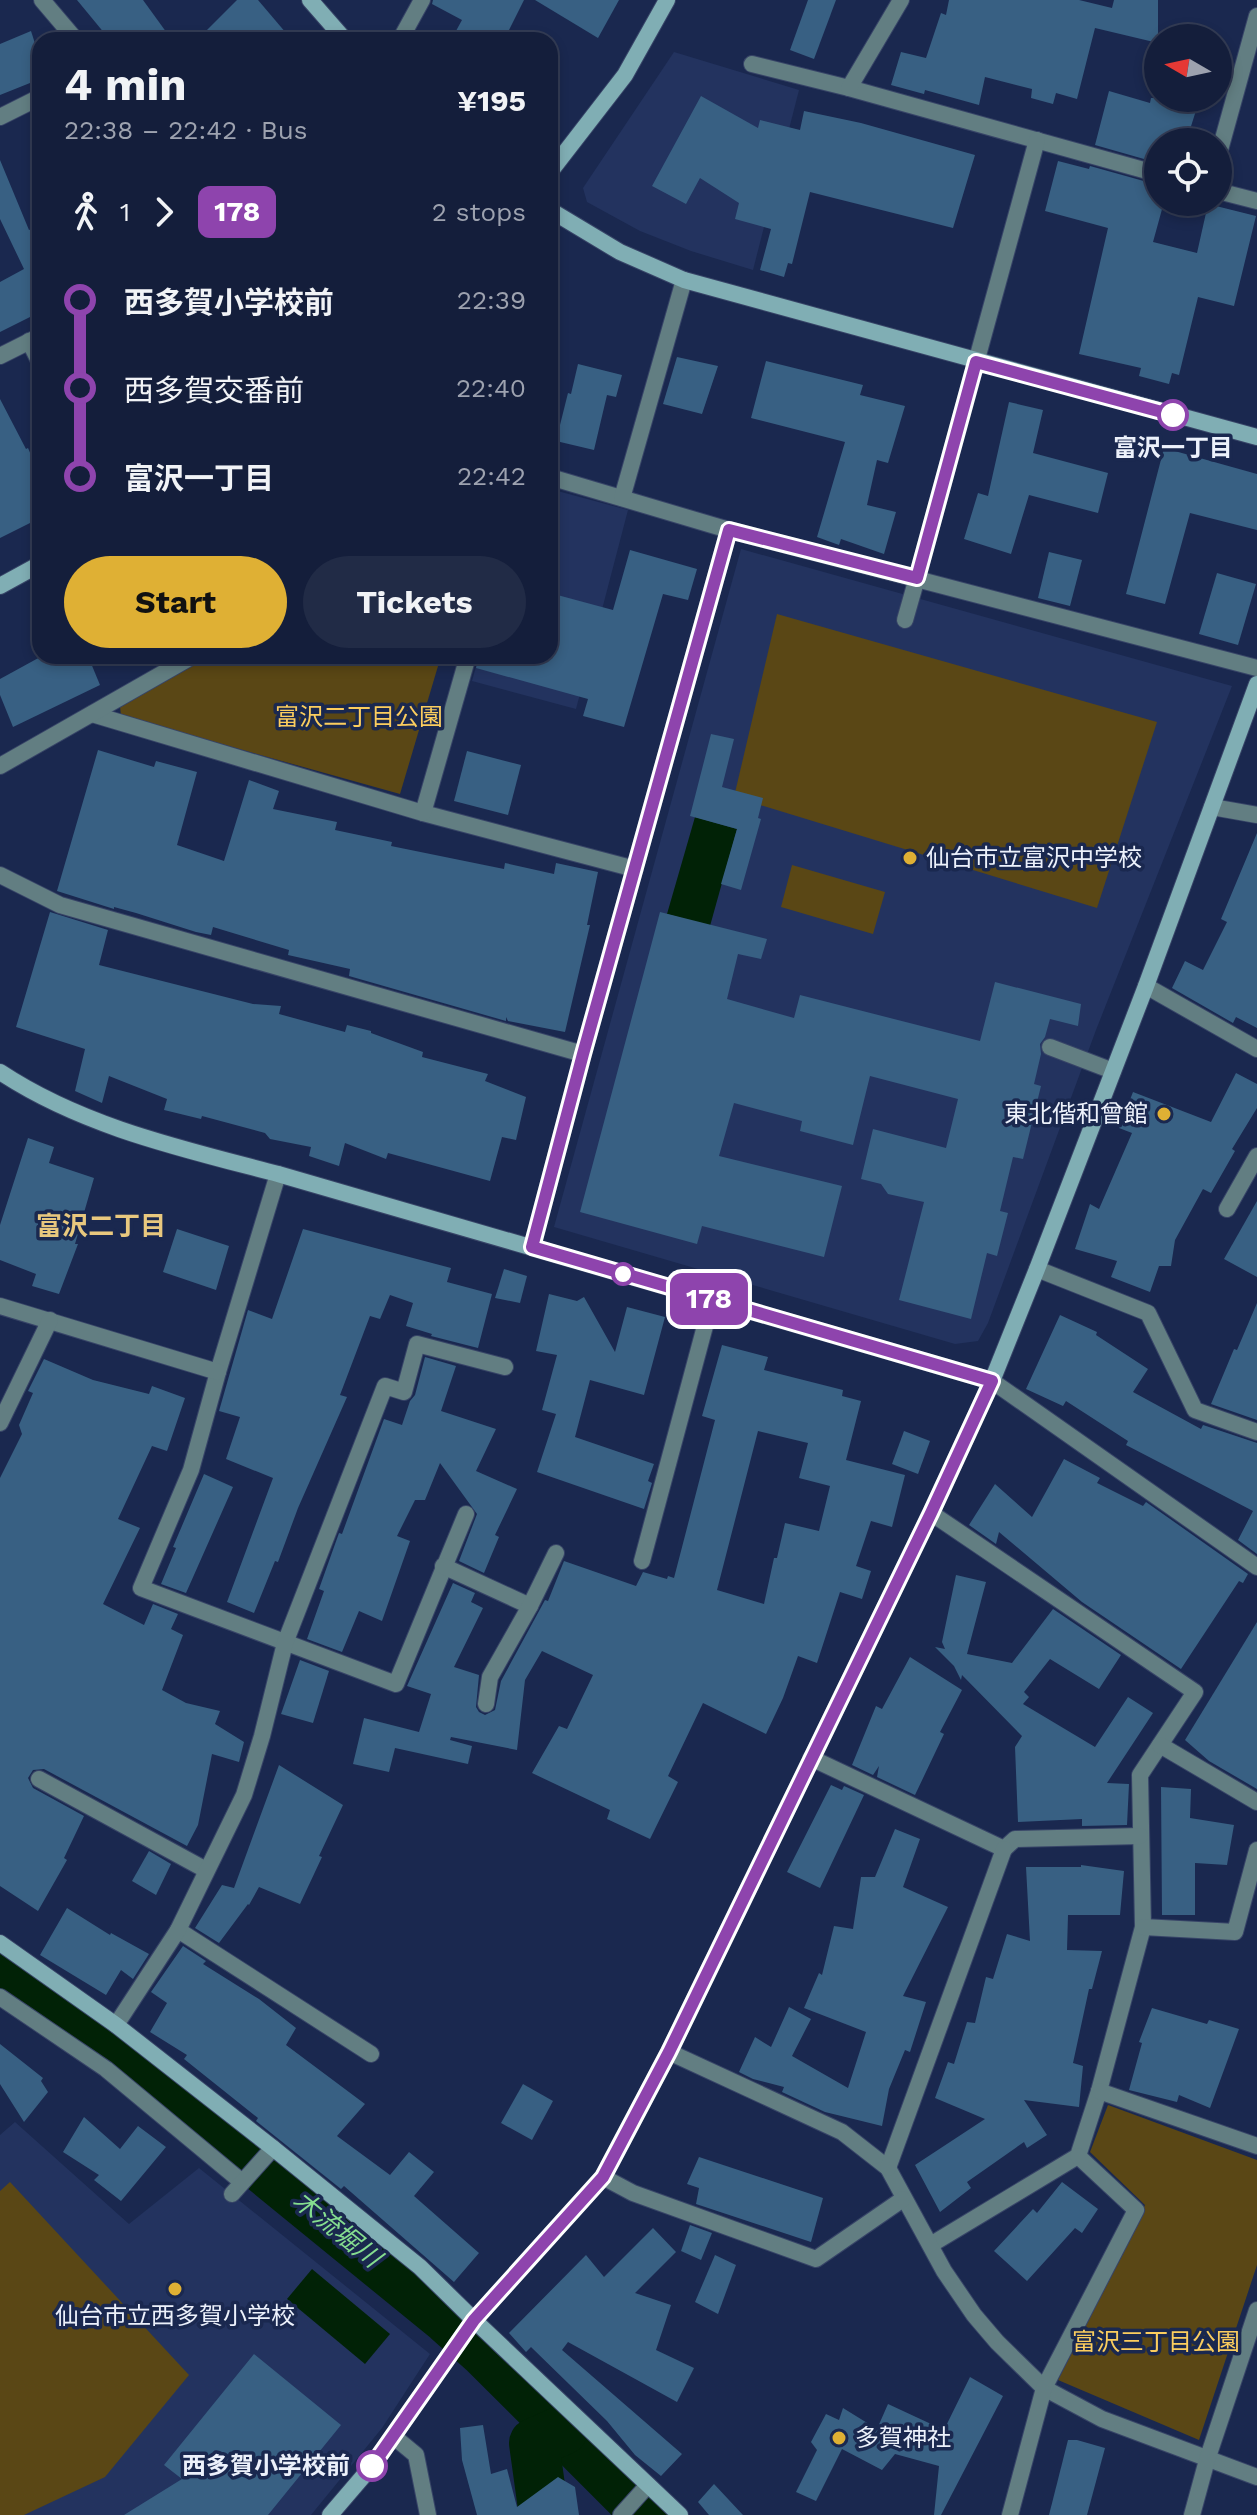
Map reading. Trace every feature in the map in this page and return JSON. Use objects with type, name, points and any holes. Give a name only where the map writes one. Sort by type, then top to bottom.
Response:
[{"type":"street","points":[[42,0],[69,32]]},
{"type":"street","points":[[310,0],[338,32]]},
{"type":"street","points":[[404,32],[422,0]]},
{"type":"street","points":[[558,162],[625,75],[667,0]]},
{"type":"street","points":[[849,88],[901,0]]},
{"type":"street","points":[[1226,128],[1257,16]]},
{"type":"street","points":[[752,64],[1144,170]]},
{"type":"street","points":[[0,117],[32,101]]},
{"type":"street","points":[[905,620],[1037,140]]},
{"type":"street","points":[[1232,195],[1257,201]]},
{"type":"street","points":[[558,215],[620,252],[684,280],[1257,437]]},
{"type":"street","points":[[622,498],[684,280]]},
{"type":"street","points":[[0,356],[32,339]]},
{"type":"street","points":[[558,479],[729,530],[1257,668]]},
{"type":"street","points":[[532,1247],[729,530]]},
{"type":"street","points":[[0,586],[32,568]]},
{"type":"street","points":[[0,766],[179,664]]},
{"type":"street","points":[[423,813],[466,664]]},
{"type":"street","points":[[330,2515],[372,2466],[472,2323],[603,2177],[669,2052],[992,1381],[1146,986],[1257,684]]},
{"type":"street","points":[[92,714],[423,813],[635,869]]},
{"type":"street","points":[[1212,807],[1257,815]]},
{"type":"street","points":[[0,875],[60,905],[583,1054]]},
{"type":"street","points":[[1146,986],[1257,1049]]},
{"type":"street","points":[[1050,1047],[1113,1071]]},
{"type":"street","points":[[0,1072],[93,1120],[159,1143],[278,1174],[992,1381],[1257,1567]]},
{"type":"street","points":[[1227,1209],[1257,1156]]},
{"type":"street","points":[[278,1174],[191,1470],[141,1588],[396,1684],[466,1514]]},
{"type":"street","points":[[1037,1269],[1148,1313],[1195,1410],[1257,1432]]},
{"type":"street","points":[[642,1561],[712,1300]]},
{"type":"street","points":[[0,1306],[218,1372]]},
{"type":"street","points":[[0,1423],[50,1320]]},
{"type":"street","points":[[116,2025],[178,1930],[244,1795],[285,1643],[385,1386],[404,1392],[417,1344],[505,1367]]},
{"type":"street","points":[[931,1513],[1195,1692],[1140,1775],[1143,1927],[1099,2091],[1078,2156],[932,2244]]},
{"type":"street","points":[[486,1704],[490,1677],[556,1553]]},
{"type":"street","points":[[443,1566],[530,1606]]},
{"type":"street","points":[[1160,1745],[1257,1802]]},
{"type":"street","points":[[811,1758],[1004,1849]]},
{"type":"street","points":[[39,1779],[206,1870]]},
{"type":"street","points":[[888,2168],[1004,1849],[1015,1839],[1140,1836]]},
{"type":"street","points":[[1143,1927],[1235,1932],[1257,1850]]},
{"type":"street","points":[[178,1930],[371,2054]]},
{"type":"street","points":[[0,1943],[116,2025],[269,2152],[420,2267],[472,2323],[644,2488],[680,2515]]},
{"type":"street","points":[[0,1997],[106,2069],[241,2184],[269,2152]]},
{"type":"street","points":[[669,2052],[842,2132],[888,2168],[944,2271],[974,2315],[1044,2388],[1102,2419],[1257,2477]]},
{"type":"street","points":[[1099,2091],[1257,2146]]},
{"type":"street","points":[[1010,2515],[1044,2388],[1136,2210],[1078,2156]]},
{"type":"street","points":[[603,2177],[633,2193],[816,2259],[903,2199]]},
{"type":"street","points":[[1192,2515],[1257,2310]]},
{"type":"street","points":[[393,2436],[416,2455],[428,2515]]},
{"type":"street","points":[[621,2515],[644,2488]]},
{"type":"shaded area","points":[[674,52],[799,90],[753,270],[640,231],[587,202],[583,188]]},
{"type":"shaded area","points":[[558,491],[628,510],[576,709],[472,681],[477,664],[558,664]]},
{"type":"shaded area","name":"仙台市立富沢中学校","points":[[741,549],[1232,686],[1096,1030],[988,1323],[978,1341],[955,1344],[554,1227]]},
{"type":"shaded area","points":[[695,817],[737,829],[710,926],[667,914]]},
{"type":"shaded area","name":"仙台市立西多賀小学校","points":[[15,2122],[129,2224],[199,2168],[430,2354],[382,2428],[311,2515],[0,2515],[0,2135]]},
{"type":"shaded area","points":[[312,2269],[390,2334],[365,2364],[287,2299]]},
{"type":"green space","points":[[777,614],[1157,722],[1097,908],[734,797]]},
{"type":"green space","name":"富沢二丁目公園","points":[[195,664],[439,664],[400,794],[121,716],[120,706]]},
{"type":"green space","points":[[792,865],[885,892],[873,934],[781,907]]},
{"type":"green space","name":"富沢三丁目公園","points":[[1108,2105],[1257,2160],[1257,2265],[1199,2440],[1058,2380],[1145,2205],[1090,2152]]},
{"type":"green space","points":[[10,2182],[189,2375],[105,2477],[24,2515],[0,2515],[0,2191]]},
{"type":"building","points":[[77,0],[143,0],[166,32],[103,32]]},
{"type":"building","points":[[237,0],[258,0],[285,32],[205,32]]},
{"type":"building","points":[[433,0],[524,0],[508,32],[455,32],[462,20],[432,4]]},
{"type":"building","points":[[535,0],[619,0],[598,38]]},
{"type":"building","points":[[808,0],[836,0],[814,59],[790,50]]},
{"type":"building","points":[[949,0],[1079,0],[1112,8],[1114,0],[1158,0],[1158,24],[1144,24],[1144,40],[1095,28],[1077,99],[1056,93],[1053,104],[1031,98],[1032,89],[985,77],[979,105],[925,90],[924,94],[891,85],[901,52],[926,58],[941,13],[946,15]]},
{"type":"building","points":[[31,31],[32,82],[0,95],[0,44]]},
{"type":"building","points":[[1109,91],[1144,101],[1144,112],[1196,112],[1190,128],[1144,128],[1144,159],[1095,145]]},
{"type":"building","points":[[701,96],[758,128],[760,120],[800,130],[804,111],[861,123],[975,155],[953,228],[810,192],[792,264],[788,263],[784,277],[760,270],[771,229],[735,219],[739,203],[700,178],[686,204],[652,186]]},
{"type":"building","points":[[0,160],[29,230],[32,229],[32,316],[0,332],[0,282],[24,269],[0,219]]},
{"type":"building","points":[[1058,161],[1089,169],[1090,166],[1144,181],[1144,216],[1160,216],[1153,242],[1197,253],[1205,216],[1232,216],[1232,210],[1256,216],[1234,306],[1198,297],[1179,375],[1172,373],[1169,384],[1139,376],[1141,368],[1079,354],[1108,228],[1045,211]]},
{"type":"building","points":[[677,357],[718,366],[702,414],[663,404]]},
{"type":"building","points":[[766,361],[863,385],[860,395],[905,406],[888,463],[877,460],[867,505],[896,512],[884,554],[841,539],[839,545],[817,537],[845,442],[751,418]]},
{"type":"building","points":[[578,364],[622,375],[616,397],[607,395],[594,450],[558,441],[568,393],[571,394]]},
{"type":"building","points":[[0,399],[32,457],[32,522],[0,538]]},
{"type":"building","points":[[1009,402],[1043,410],[1033,453],[1108,473],[1098,513],[1029,495],[1011,554],[964,539],[978,493],[988,496]]},
{"type":"building","points":[[1164,448],[1257,474],[1257,530],[1190,513],[1165,604],[1126,594]]},
{"type":"building","points":[[630,550],[697,569],[688,600],[663,594],[624,727],[583,716],[588,699],[476,668],[477,664],[558,664],[558,595],[613,610]]},
{"type":"building","points":[[1049,552],[1082,560],[1070,606],[1038,598]]},
{"type":"building","points":[[1217,573],[1256,584],[1238,645],[1199,634]]},
{"type":"building","points":[[32,661],[32,664],[91,664],[100,685],[13,727],[0,695],[0,679]]},
{"type":"building","points":[[711,734],[734,739],[722,787],[763,798],[758,818],[761,819],[741,890],[721,884],[737,829],[690,816]]},
{"type":"building","points":[[98,750],[154,767],[156,761],[197,772],[177,845],[224,861],[249,780],[279,791],[273,809],[337,822],[335,830],[392,842],[391,846],[504,869],[505,863],[554,874],[556,863],[598,872],[587,925],[590,925],[565,1032],[508,1021],[506,1017],[506,1021],[349,976],[350,969],[288,955],[289,950],[213,927],[211,935],[196,932],[57,891]]},
{"type":"building","points":[[467,751],[521,765],[508,815],[454,801]]},
{"type":"building","points":[[1257,833],[1257,1028],[1236,1017],[1233,1023],[1172,988],[1185,961],[1203,970],[1227,922],[1221,919]]},
{"type":"building","points":[[50,912],[108,930],[99,965],[253,1004],[281,1006],[279,1014],[345,1032],[347,1025],[371,1031],[423,1052],[422,1057],[488,1074],[485,1081],[526,1097],[516,1140],[502,1137],[490,1181],[388,1153],[386,1159],[345,1143],[339,1166],[309,1156],[311,1147],[270,1139],[265,1133],[202,1116],[201,1119],[164,1110],[167,1099],[109,1076],[102,1103],[75,1091],[85,1049],[16,1027]]},
{"type":"building","points":[[660,912],[767,939],[761,959],[738,954],[727,999],[794,1018],[800,995],[980,1041],[995,982],[1081,1004],[1078,1026],[1050,1019],[1040,1044],[1041,1054],[1034,1084],[1041,1086],[1023,1159],[1013,1157],[1000,1211],[1008,1213],[997,1256],[987,1253],[971,1319],[899,1300],[924,1202],[888,1194],[881,1184],[861,1179],[873,1129],[946,1148],[958,1099],[870,1076],[853,1145],[800,1131],[802,1121],[734,1103],[719,1156],[842,1186],[824,1257],[702,1226],[697,1244],[580,1212]]},
{"type":"building","points":[[1236,1073],[1257,1084],[1257,1108],[1232,1149],[1235,1151],[1211,1193],[1203,1189],[1175,1240],[1171,1266],[1159,1266],[1150,1292],[1111,1277],[1117,1261],[1075,1249],[1090,1204],[1099,1209],[1132,1133],[1119,1128],[1133,1092],[1211,1122]]},
{"type":"building","points":[[28,1138],[54,1147],[49,1163],[94,1178],[75,1244],[78,1244],[59,1294],[32,1286],[36,1274],[0,1260],[0,1225]]},
{"type":"building","points":[[1257,1201],[1257,1277],[1224,1259]]},
{"type":"building","points":[[177,1229],[229,1246],[216,1290],[163,1272]]},
{"type":"building","points":[[303,1229],[451,1268],[447,1282],[492,1294],[478,1348],[406,1326],[413,1303],[390,1295],[380,1319],[370,1316],[340,1395],[347,1397],[254,1613],[227,1602],[273,1478],[226,1459],[240,1417],[219,1411],[248,1310],[272,1319]]},
{"type":"building","points":[[504,1269],[527,1276],[520,1303],[495,1298]]},
{"type":"building","points":[[549,1294],[577,1301],[584,1297],[615,1352],[627,1307],[665,1317],[644,1395],[590,1380],[575,1437],[654,1464],[644,1509],[537,1472],[556,1414],[542,1410],[557,1355],[536,1351]]},
{"type":"building","points":[[1257,1303],[1257,1420],[1211,1404]]},
{"type":"building","points":[[1060,1315],[1097,1332],[1096,1335],[1148,1369],[1133,1392],[1201,1429],[1203,1425],[1257,1443],[1257,1554],[1238,1540],[1253,1511],[1126,1445],[1128,1441],[1066,1401],[1063,1406],[1026,1389]]},
{"type":"building","points":[[722,1345],[768,1357],[764,1370],[843,1390],[842,1396],[861,1401],[846,1460],[905,1475],[892,1527],[871,1521],[856,1566],[871,1571],[862,1599],[840,1592],[817,1663],[798,1656],[766,1734],[703,1703],[668,1776],[678,1782],[650,1839],[607,1819],[610,1810],[532,1773],[559,1726],[567,1729],[593,1675],[542,1651],[525,1680],[517,1750],[451,1737],[450,1740],[472,1746],[468,1764],[395,1748],[389,1772],[353,1764],[364,1718],[419,1732],[431,1694],[407,1686],[453,1583],[475,1593],[471,1602],[483,1608],[454,1667],[479,1675],[476,1707],[485,1715],[495,1710],[501,1681],[545,1600],[548,1601],[564,1561],[636,1586],[643,1572],[674,1578],[715,1420],[702,1416]],"holes":[[[758,1431],[808,1443],[799,1478],[830,1486],[819,1531],[785,1523],[764,1604],[717,1590]]]},
{"type":"building","points":[[425,1357],[456,1366],[441,1411],[496,1429],[476,1471],[517,1489],[495,1535],[499,1537],[484,1573],[459,1561],[477,1514],[440,1463],[425,1500],[415,1500],[397,1536],[410,1541],[382,1621],[359,1611],[342,1652],[307,1639],[324,1591],[319,1589],[384,1419],[402,1425],[415,1395]]},
{"type":"building","points":[[44,1359],[93,1380],[149,1394],[152,1386],[185,1398],[167,1451],[152,1446],[118,1519],[140,1528],[103,1604],[144,1625],[153,1604],[178,1614],[171,1629],[183,1635],[162,1690],[186,1703],[220,1711],[215,1724],[244,1742],[239,1762],[212,1754],[198,1825],[187,1846],[44,1769],[33,1770],[28,1778],[33,1788],[84,1816],[64,1858],[67,1860],[38,1911],[0,1886],[0,1478],[22,1434],[19,1425],[33,1393],[28,1391]]},
{"type":"building","points":[[904,1431],[930,1441],[918,1474],[892,1464]]},
{"type":"building","points":[[1064,1459],[1100,1478],[1097,1483],[1143,1506],[1146,1502],[1248,1574],[1243,1583],[1239,1581],[1181,1669],[1082,1602],[999,1532],[996,1544],[969,1525],[995,1484],[1032,1517]]},
{"type":"building","points":[[204,1474],[233,1487],[186,1593],[161,1584]]},
{"type":"building","points":[[956,1575],[986,1582],[967,1654],[1012,1663],[1053,1609],[1121,1655],[1099,1689],[1050,1659],[1024,1692],[1029,1697],[1023,1704],[1095,1747],[1128,1697],[1153,1713],[1107,1783],[1129,1784],[1127,1825],[1082,1826],[1082,1819],[1018,1822],[1015,1747],[1022,1736],[962,1675],[961,1680],[954,1666],[935,1647],[945,1649],[942,1642]]},
{"type":"building","points":[[1257,1622],[1257,1789],[1209,1761],[1185,1740]]},
{"type":"building","points":[[910,1657],[962,1690],[940,1732],[944,1734],[915,1795],[877,1777],[879,1766],[873,1775],[852,1765],[876,1706],[882,1709]]},
{"type":"building","points":[[300,1660],[329,1671],[313,1723],[281,1714]]},
{"type":"building","points":[[279,1765],[343,1805],[300,1904],[259,1887],[219,1943],[195,1928],[222,1885],[234,1888]]},
{"type":"building","points":[[831,1785],[842,1790],[844,1786],[864,1795],[820,1888],[787,1872]]},
{"type":"building","points":[[1161,1787],[1191,1789],[1190,1818],[1234,1825],[1227,1865],[1195,1863],[1195,1915],[1162,1915]]},
{"type":"building","points":[[895,1829],[920,1839],[903,1887],[948,1907],[903,1996],[926,2002],[910,2052],[905,2050],[889,2089],[882,2126],[825,2112],[782,2092],[784,2087],[739,2072],[755,2037],[771,2047],[789,2007],[811,2019],[792,2056],[848,2088],[866,2032],[804,2008],[819,1973],[822,1975],[834,1926],[853,1929],[861,1877],[875,1877]]},
{"type":"building","points":[[149,1851],[171,1864],[156,1895],[132,1881]]},
{"type":"building","points":[[1081,1865],[1124,1871],[1120,1915],[1068,1915],[1067,1950],[1102,1951],[1092,1989],[1089,1989],[1073,2063],[1083,2066],[1079,2107],[1024,2100],[1047,2135],[1027,2148],[1024,2142],[967,2182],[971,2188],[940,2212],[915,2165],[985,2119],[935,2098],[948,2062],[954,2064],[967,2022],[975,2023],[986,1977],[993,1979],[1007,1934],[1030,1941],[1026,1867]]},
{"type":"building","points":[[67,1908],[110,1935],[149,1954],[133,1979],[121,1970],[106,1995],[40,1955]]},
{"type":"building","points":[[183,1946],[206,1961],[203,1964],[259,1999],[296,2028],[286,2045],[365,2104],[337,2136],[390,2175],[409,2152],[434,2172],[414,2196],[479,2253],[454,2282],[344,2186],[341,2189],[256,2121],[258,2118],[184,2059],[187,2055],[150,2032],[167,2003],[151,1992]]},
{"type":"building","points":[[1152,2008],[1207,2024],[1209,2020],[1239,2029],[1210,2108],[1179,2095],[1177,2102],[1129,2090],[1142,2043],[1139,2042]]},
{"type":"building","points":[[0,2044],[43,2078],[41,2081],[48,2092],[24,2122],[0,2084]]},
{"type":"building","points":[[523,2084],[553,2101],[532,2140],[501,2123]]},
{"type":"building","points":[[84,2117],[120,2149],[138,2126],[166,2147],[121,2201],[94,2180],[99,2175],[63,2152]]},
{"type":"building","points":[[699,2157],[823,2198],[811,2242],[696,2204],[699,2188],[687,2184]]},
{"type":"building","points":[[1062,2182],[1098,2209],[1082,2233],[1075,2228],[1027,2281],[994,2251],[1033,2209],[1037,2213]]},
{"type":"building","points":[[690,2225],[712,2233],[701,2260],[681,2251]]},
{"type":"building","points":[[653,2228],[676,2252],[635,2293],[671,2305],[656,2350],[694,2368],[677,2402],[568,2342],[562,2350],[682,2454],[661,2476],[635,2455],[607,2421],[531,2347],[526,2352],[509,2333],[586,2255],[604,2277]]},
{"type":"building","points":[[715,2255],[736,2265],[718,2314],[695,2302]]},
{"type":"building","points":[[254,2354],[341,2425],[268,2515],[124,2515],[182,2479],[164,2465]]},
{"type":"building","points":[[970,2377],[1003,2396],[941,2515],[934,2515],[939,2466],[895,2454],[882,2470],[842,2449],[816,2501],[796,2492],[817,2450],[811,2442],[826,2414],[839,2420],[843,2408],[877,2429],[888,2404],[944,2430]]},
{"type":"building","points":[[483,2425],[491,2474],[507,2469],[517,2507],[558,2477],[575,2487],[579,2515],[477,2515],[462,2460],[460,2428]]},
{"type":"building","points":[[1068,2440],[1105,2448],[1087,2515],[1049,2515]]},
{"type":"building","points":[[714,2484],[743,2515],[709,2515],[698,2502]]},
{"type":"waterway","name":"木流堀川","points":[[0,1974],[76,2025],[229,2141],[447,2319],[647,2515]]},
{"type":"waterway","points":[[544,2515],[534,2443],[563,2430]]},
{"type":"bus line","name":"178","points":[[372,2466],[474,2320],[603,2177],[669,2052],[992,1381],[532,1247],[729,530],[917,578],[976,362],[1173,415]]},
{"type":"place","name":"富沢一丁目","points":[[1173,415]]},
{"type":"place","name":"仙台市立富沢中学校","points":[[910,858]]},
{"type":"place","name":"東北偕和曾館","points":[[1164,1114]]},
{"type":"place","name":"仙台市立西多賀小学校","points":[[175,2289]]},
{"type":"place","name":"多賀神社","points":[[839,2438]]},
{"type":"place","name":"西多賀小学校前","points":[[372,2466]]},
{"type":"district","name":"富沢二丁目","points":[[101,1226]]}]
